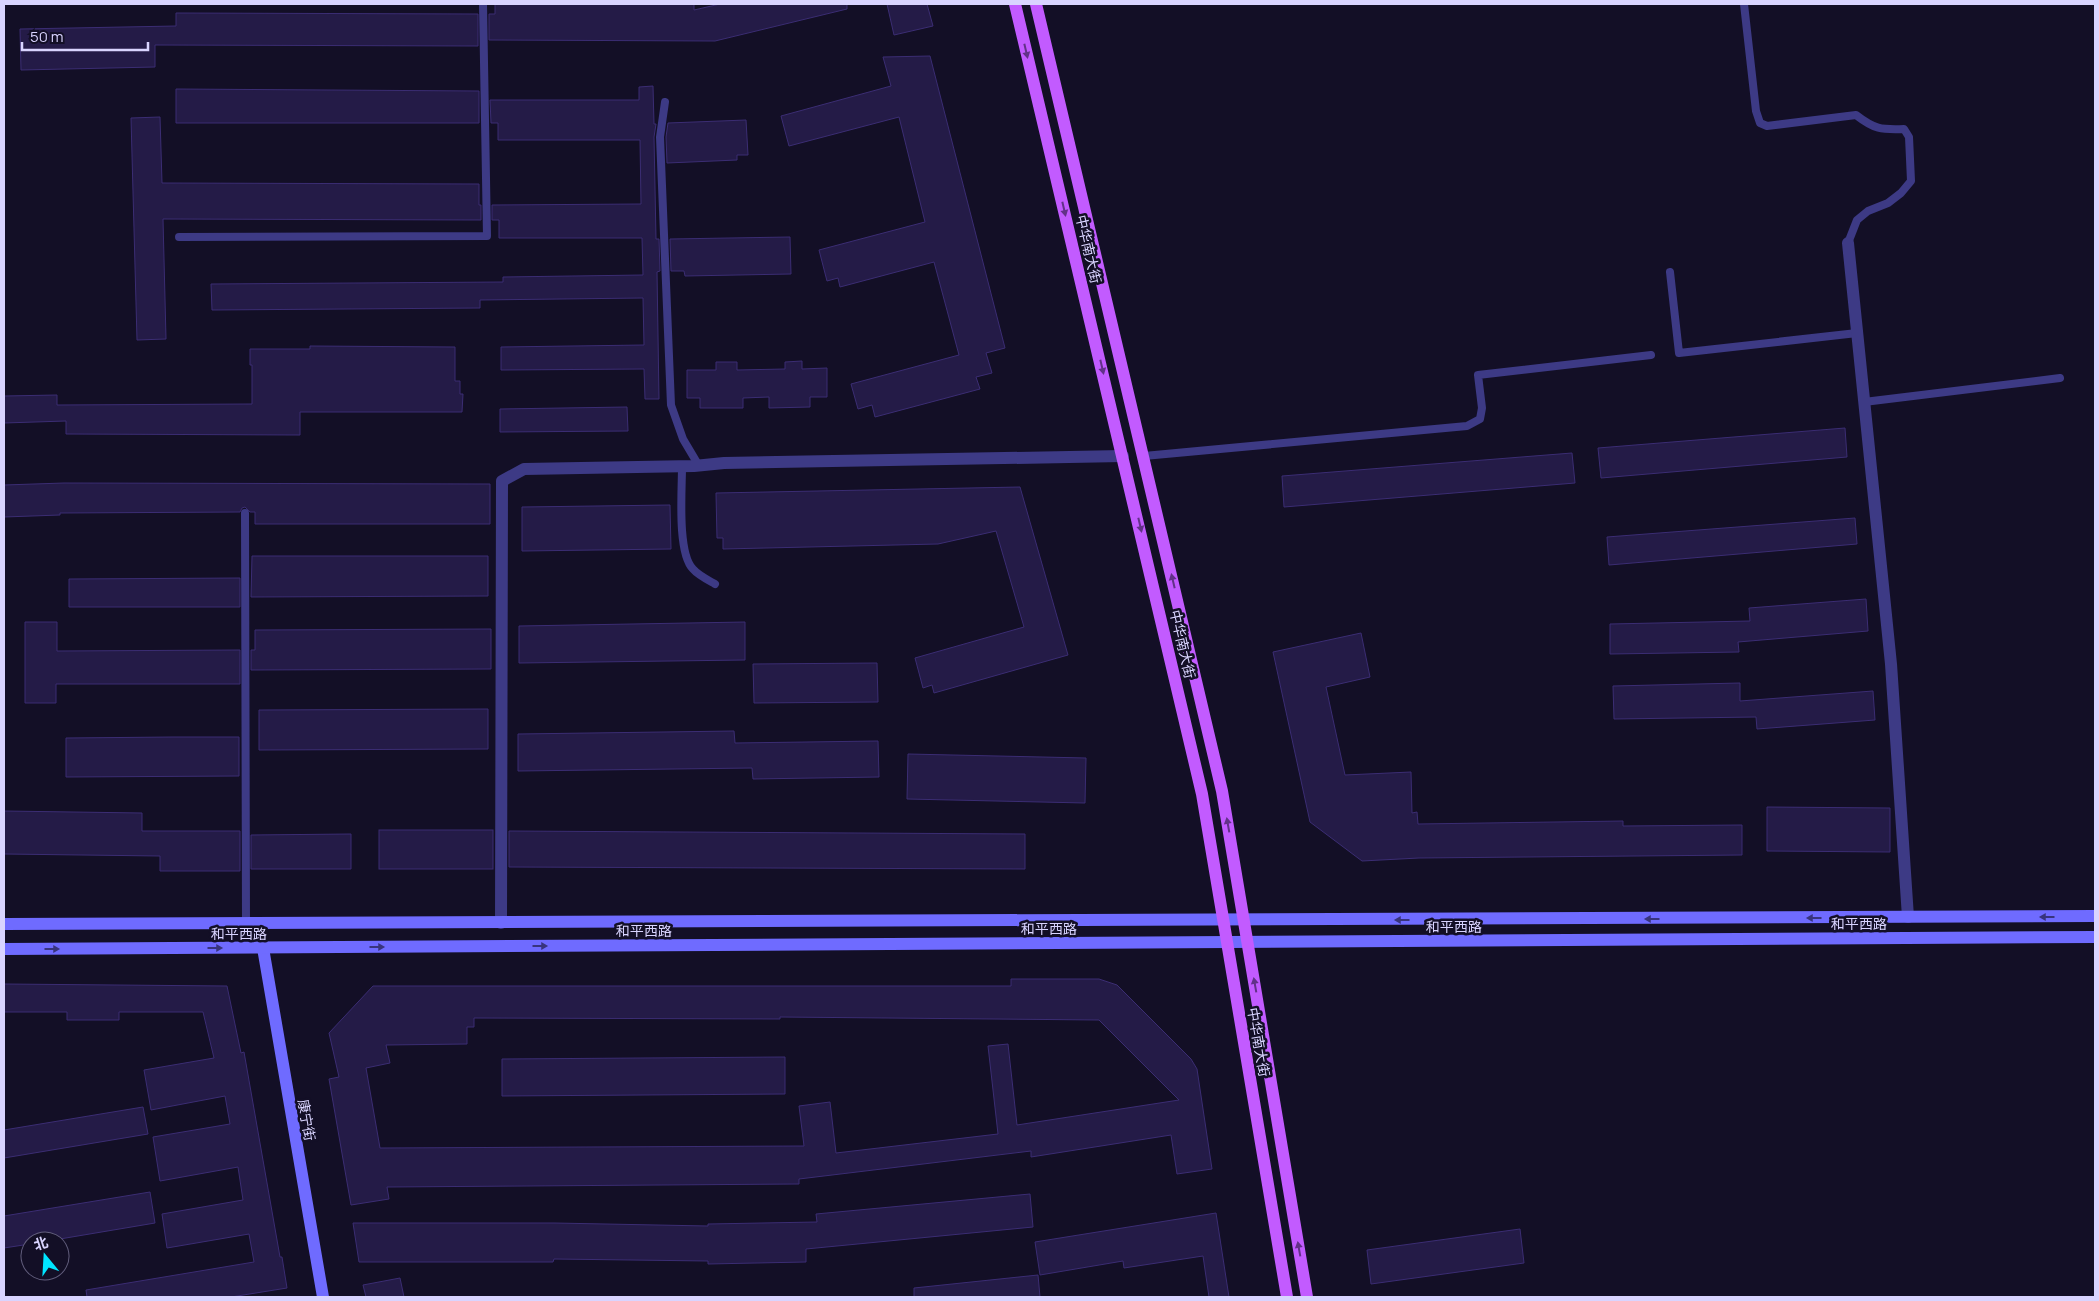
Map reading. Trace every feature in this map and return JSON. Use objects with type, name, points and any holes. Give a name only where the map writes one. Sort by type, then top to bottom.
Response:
[{"type":"main road","name":"中华南大街","points":[[1015,4],[1202,794],[1287,1297]]},
{"type":"main road","name":"中华南大街","points":[[1036,4],[1222,791],[1307,1297]]},
{"type":"main road","name":"和平西路","points":[[4,924],[1244,921],[2095,916]]},
{"type":"main road","name":"和平西路","points":[[4,949],[2095,937]]},
{"type":"main road","name":"康宁街","points":[[263,948],[323,1297]]},
{"type":"street","points":[[1848,242],[1891,664],[1908,917]]},
{"type":"street","points":[[501,923],[502,481],[524,469],[682,467],[724,463],[1123,456]]},
{"type":"lane","points":[[179,237],[487,236],[483,4]]},
{"type":"lane","points":[[1744,4],[1756,110],[1760,123],[1767,126],[1856,115],[1869,126],[1883,130],[1904,129],[1909,137],[1911,181],[1901,193],[1857,220],[1848,242]]},
{"type":"lane","points":[[665,102],[660,137],[671,405],[684,440],[699,466]]},
{"type":"lane","points":[[1670,272],[1679,353],[1857,333]]},
{"type":"lane","points":[[1144,456],[1467,426],[1474,424],[1480,419],[1482,408],[1478,375],[1650,355]]},
{"type":"lane","points":[[1864,402],[2060,378]]},
{"type":"lane","points":[[682,467],[683,543],[686,558],[693,569],[715,584]]},
{"type":"lane","points":[[245,514],[246,924]]},
{"type":"building","points":[[495,4],[694,4],[694,10],[720,4],[847,4],[847,9],[715,41],[489,40],[489,14],[495,14]]},
{"type":"building","points":[[887,4],[927,4],[933,26],[894,35]]},
{"type":"building","points":[[176,13],[478,14],[478,46],[155,45],[155,67],[21,70],[20,29],[176,26]]},
{"type":"building","points":[[930,56],[1005,348],[986,353],[992,373],[976,377],[980,389],[875,417],[872,405],[858,409],[851,384],[959,355],[934,262],[840,287],[838,278],[827,281],[819,250],[925,222],[899,117],[789,146],[781,116],[891,86],[883,57]]},
{"type":"building","points":[[653,86],[654,124],[656,124],[654,137],[656,239],[659,239],[660,271],[657,272],[659,399],[645,399],[644,369],[501,370],[501,347],[644,345],[643,298],[480,300],[480,308],[212,310],[211,284],[503,282],[503,277],[643,275],[642,238],[499,238],[499,220],[492,220],[492,205],[641,204],[640,140],[498,140],[498,123],[491,123],[490,100],[639,100],[639,87]]},
{"type":"building","points":[[176,89],[479,91],[479,123],[176,123]]},
{"type":"building","points":[[160,117],[162,183],[479,184],[481,220],[163,219],[166,339],[137,340],[131,118]]},
{"type":"building","points":[[746,120],[748,155],[737,155],[737,160],[667,163],[666,137],[668,123]]},
{"type":"building","points":[[790,237],[791,274],[685,276],[684,271],[671,271],[670,239]]},
{"type":"building","points":[[310,346],[455,347],[455,381],[460,381],[460,394],[463,394],[462,412],[300,412],[300,435],[66,434],[66,421],[4,423],[4,396],[57,395],[57,405],[252,404],[250,349],[310,349]]},
{"type":"building","points":[[802,361],[802,369],[827,368],[827,397],[810,397],[810,407],[769,408],[769,397],[743,398],[743,408],[700,408],[700,398],[687,398],[687,370],[716,370],[716,362],[737,362],[737,370],[785,369],[785,362]]},
{"type":"building","points":[[627,407],[628,431],[500,432],[500,409]]},
{"type":"building","points":[[1845,428],[1847,457],[1601,478],[1598,448]]},
{"type":"building","points":[[1572,453],[1575,483],[1284,507],[1282,476]]},
{"type":"building","points":[[64,483],[490,484],[490,524],[255,524],[255,512],[250,512],[245,507],[240,512],[60,513],[60,515],[4,517],[4,485]]},
{"type":"building","points":[[1020,487],[1068,655],[934,693],[932,685],[923,688],[915,658],[1024,627],[996,531],[938,544],[723,549],[723,538],[717,538],[716,493]]},
{"type":"building","points":[[670,505],[671,549],[522,551],[522,507]]},
{"type":"building","points":[[1855,518],[1857,544],[1609,565],[1607,537]]},
{"type":"building","points":[[252,556],[488,556],[488,596],[251,597]]},
{"type":"building","points":[[240,578],[240,607],[69,607],[69,579]]},
{"type":"building","points":[[1866,599],[1868,631],[1738,642],[1739,652],[1610,654],[1610,624],[1750,621],[1749,608]]},
{"type":"building","points":[[25,622],[57,622],[57,651],[240,650],[240,684],[56,684],[56,703],[25,703]]},
{"type":"building","points":[[745,622],[745,660],[519,663],[519,626]]},
{"type":"building","points":[[491,629],[491,669],[251,670],[251,650],[255,650],[255,630]]},
{"type":"building","points":[[1361,633],[1370,677],[1326,687],[1345,775],[1411,772],[1412,813],[1417,812],[1418,824],[1623,821],[1623,826],[1742,825],[1742,855],[1419,858],[1362,861],[1310,822],[1273,652]]},
{"type":"building","points":[[877,663],[878,702],[754,703],[753,664]]},
{"type":"building","points":[[1740,683],[1740,701],[1873,691],[1875,720],[1757,729],[1756,717],[1614,719],[1613,686]]},
{"type":"building","points":[[488,709],[488,749],[259,750],[259,710]]},
{"type":"building","points":[[734,731],[735,743],[878,741],[879,777],[753,779],[752,768],[518,771],[518,734]]},
{"type":"building","points":[[239,737],[239,776],[66,777],[66,738]]},
{"type":"building","points":[[908,754],[1086,758],[1085,803],[907,799]]},
{"type":"building","points":[[1767,807],[1890,808],[1890,852],[1767,851]]},
{"type":"building","points":[[4,811],[142,813],[142,831],[240,831],[240,871],[160,871],[160,856],[4,854]]},
{"type":"building","points":[[379,830],[493,830],[493,869],[379,869]]},
{"type":"building","points":[[509,831],[1025,834],[1025,869],[509,867]]},
{"type":"building","points":[[351,834],[351,869],[251,869],[251,835]]},
{"type":"building","points":[[1011,979],[1099,979],[1117,985],[1191,1059],[1197,1069],[1212,1169],[1177,1174],[1171,1135],[1031,1157],[1031,1151],[799,1179],[799,1184],[387,1187],[389,1199],[351,1205],[329,1079],[339,1077],[329,1033],[373,986],[1011,986]],"holes":[[[780,1017],[1099,1020],[1179,1100],[1017,1125],[1008,1044],[988,1046],[998,1134],[836,1153],[830,1102],[799,1106],[804,1146],[380,1148],[366,1068],[390,1063],[386,1045],[467,1044],[467,1027],[474,1027],[474,1018],[780,1019]]]},
{"type":"building","points":[[4,984],[227,986],[241,1053],[244,1052],[287,1288],[231,1297],[87,1297],[86,1290],[254,1262],[249,1234],[167,1248],[162,1214],[243,1200],[238,1167],[160,1181],[153,1137],[230,1124],[225,1096],[151,1110],[144,1070],[214,1058],[203,1012],[119,1012],[119,1020],[67,1020],[67,1012],[4,1012]]},
{"type":"building","points":[[785,1057],[785,1094],[502,1096],[502,1059]]},
{"type":"building","points":[[143,1107],[148,1134],[4,1158],[4,1130]]},
{"type":"building","points":[[150,1192],[155,1223],[70,1237],[70,1231],[20,1231],[20,1246],[4,1248],[4,1216]]},
{"type":"building","points":[[1030,1194],[1033,1227],[806,1249],[806,1262],[708,1264],[708,1261],[554,1259],[553,1262],[359,1262],[353,1223],[554,1223],[708,1226],[708,1224],[817,1222],[816,1214]]},
{"type":"building","points":[[1216,1213],[1229,1297],[1209,1297],[1203,1256],[1124,1268],[1123,1261],[1040,1275],[1035,1242]]},
{"type":"building","points":[[1520,1229],[1524,1263],[1371,1284],[1367,1250]]},
{"type":"building","points":[[1038,1275],[1040,1297],[914,1297],[914,1288]]},
{"type":"building","points":[[400,1278],[404,1297],[366,1297],[363,1285]]}]
